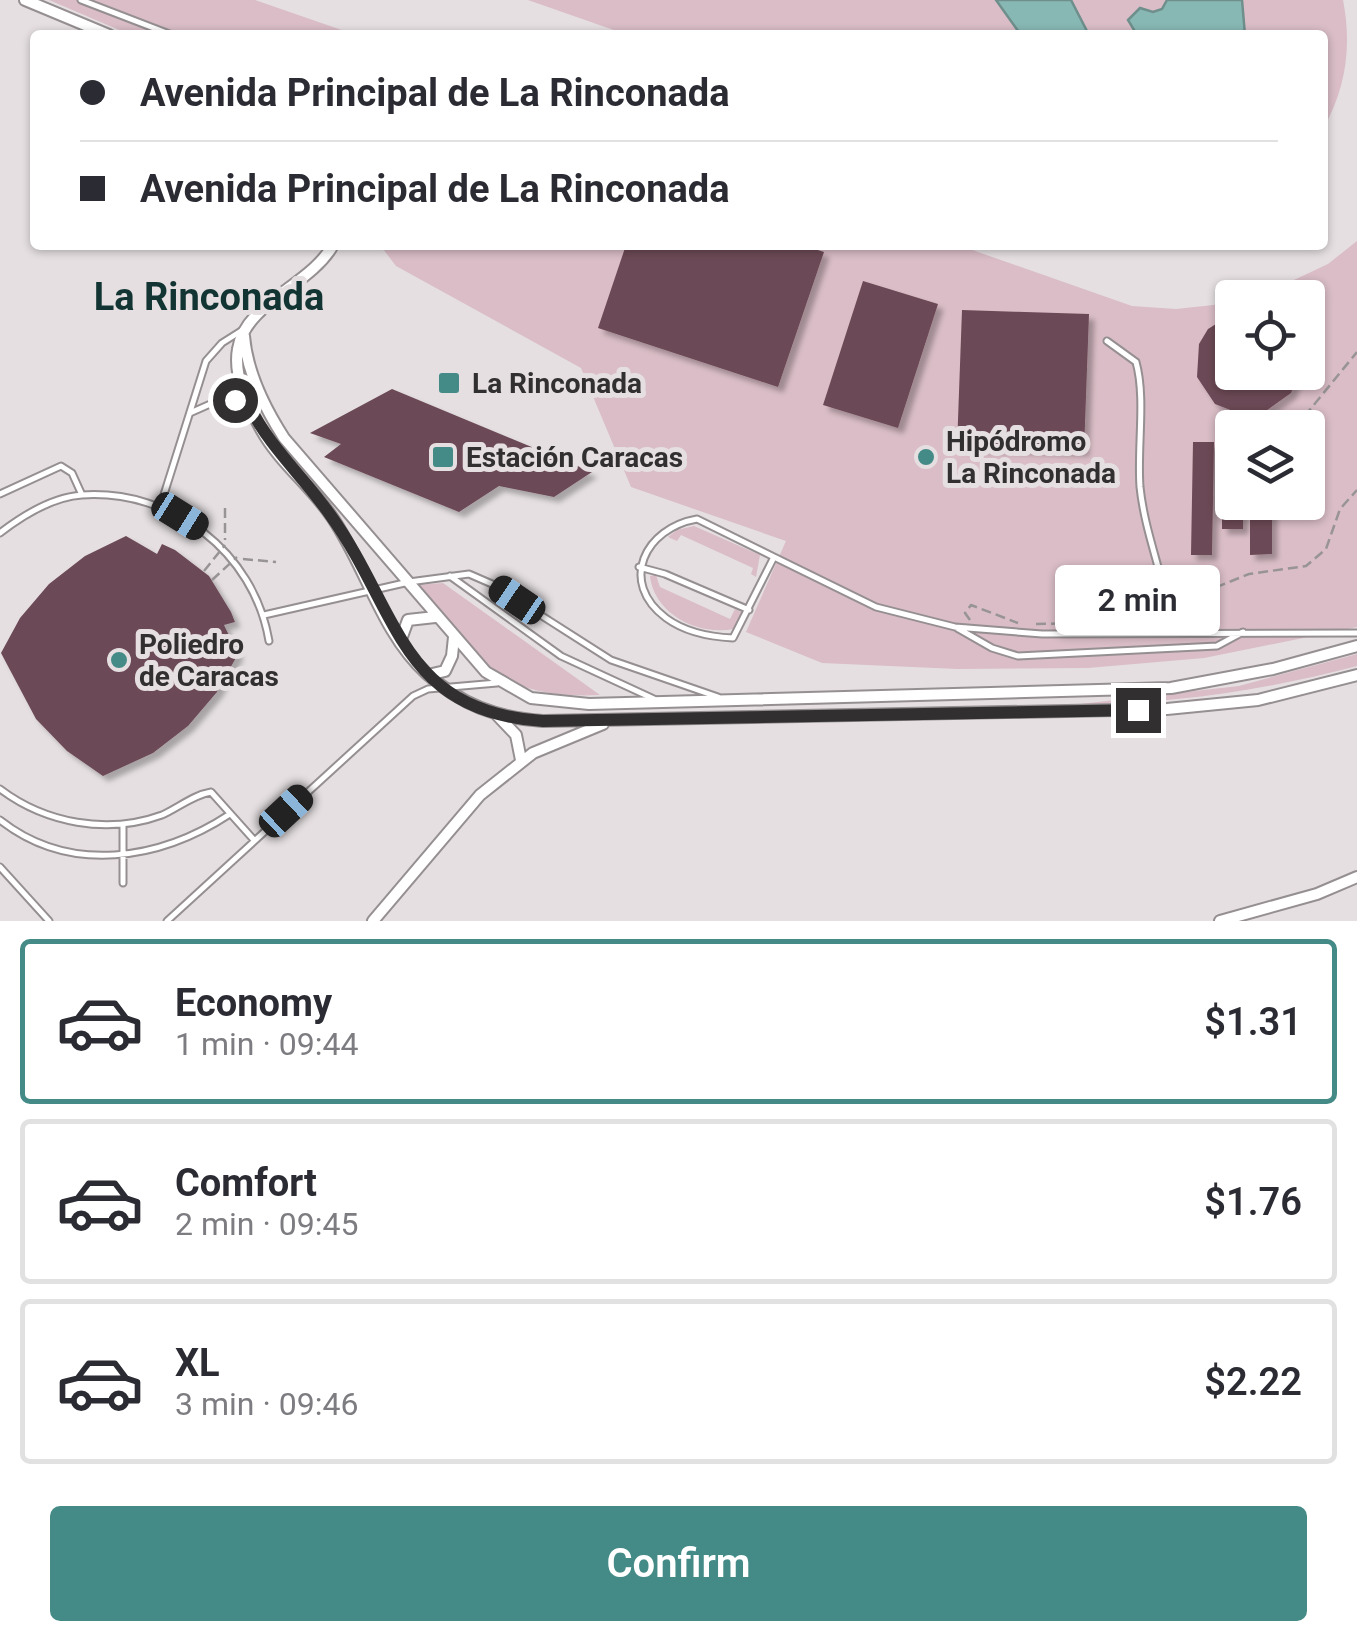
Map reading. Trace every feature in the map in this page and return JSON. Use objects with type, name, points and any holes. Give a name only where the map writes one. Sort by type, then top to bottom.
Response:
[{"type":"street","points":[[25,0],[97,30]]},
{"type":"street","points":[[330,250],[320,267],[244,330],[237,361],[249,406],[274,450],[330,514],[400,643],[443,688],[496,714],[543,721],[1214,706],[1357,675]]},
{"type":"street","points":[[244,330],[251,370],[284,438],[454,637],[500,682],[545,701],[1171,688],[1272,669],[1357,646]]},
{"type":"street","points":[[400,643],[408,620],[436,617]]},
{"type":"street","points":[[428,675],[444,671],[450,664],[454,637]]},
{"type":"street","points":[[496,714],[516,735],[521,760]]},
{"type":"street","points":[[372,921],[480,795],[521,760],[613,720]]},
{"type":"street","points":[[1220,921],[1317,894],[1357,878]]},
{"type":"lane","points":[[82,0],[159,30]]},
{"type":"lane","points":[[161,504],[206,360],[222,343],[244,330]]},
{"type":"lane","points":[[1108,341],[1136,362],[1141,378],[1137,426],[1140,492],[1173,604],[1172,633]]},
{"type":"lane","points":[[190,413],[217,400],[249,406]]},
{"type":"lane","points":[[0,494],[61,466],[72,472],[82,495]]},
{"type":"lane","points":[[0,533],[23,516],[82,495],[161,504],[199,528],[228,555],[264,615],[269,641]]},
{"type":"lane","points":[[774,557],[734,638],[692,631],[670,621],[656,608],[638,568],[648,544],[670,525],[697,518],[876,607],[955,627],[1042,634],[1357,633]]},
{"type":"lane","points":[[638,568],[665,574],[749,610]]},
{"type":"lane","points":[[264,615],[410,582],[469,574],[492,584],[570,638],[646,676],[726,700]]},
{"type":"lane","points":[[449,576],[562,656],[625,689],[662,701]]},
{"type":"lane","points":[[955,627],[992,648],[1018,656],[1216,646],[1243,632]]},
{"type":"lane","points":[[167,921],[413,696],[443,688],[500,682]]},
{"type":"lane","points":[[0,789],[24,808],[74,823],[123,825],[162,815],[205,792],[215,796],[254,840]]},
{"type":"lane","points":[[0,820],[21,837],[64,850],[124,856],[168,848],[230,814]]},
{"type":"lane","points":[[123,825],[123,883]]},
{"type":"lane","points":[[0,866],[49,921]]},
{"type":"path","points":[[1310,410],[1357,352]]},
{"type":"path","points":[[988,621],[1140,622],[1173,604],[1249,574],[1294,570],[1313,562],[1326,549],[1340,509],[1357,490]]},
{"type":"path","points":[[204,571],[225,545],[225,508]]},
{"type":"path","points":[[212,580],[237,557]]},
{"type":"path","points":[[253,560],[276,562]]},
{"type":"path","points":[[1173,604],[1176,583],[1188,594],[1201,596]]},
{"type":"path","points":[[975,620],[965,616],[971,605],[1010,622]]},
{"type":"shaded area","points":[[49,0],[255,0],[342,30],[119,30]]},
{"type":"shaded area","points":[[528,0],[1343,0],[1347,50],[1342,83],[1328,120],[1328,30],[614,30]]},
{"type":"shaded area","name":"Hipódromo La Rinconada","points":[[1357,241],[1357,627],[1204,658],[1088,668],[958,669],[822,663],[746,632],[786,541],[631,487],[581,368],[396,266],[384,250],[972,250],[1132,306],[1176,309],[1215,305],[1215,390],[1325,390],[1325,280],[1294,280],[1328,264]]},
{"type":"shaded area","points":[[694,526],[760,555],[756,577],[751,574],[753,568],[681,535],[677,541],[668,537]]},
{"type":"shaded area","points":[[656,575],[660,587],[730,619],[735,609],[743,613],[734,629],[693,625],[660,601],[650,576]]},
{"type":"shaded area","points":[[443,583],[600,695],[536,690],[493,669],[417,585]]},
{"type":"shaded area","points":[[1357,654],[1357,666],[1254,689],[1185,698],[1080,704],[1239,686]]},
{"type":"water","points":[[996,0],[1071,0],[1086,30],[1017,30]]},
{"type":"water","points":[[1167,0],[1242,0],[1245,30],[1134,30],[1128,20],[1140,8],[1153,12],[1162,9]]},
{"type":"building","points":[[624,250],[824,252],[778,387],[598,328]]},
{"type":"building","points":[[863,281],[938,304],[898,428],[823,405]]},
{"type":"building","points":[[962,310],[1089,314],[1084,451],[957,447]]},
{"type":"building","points":[[1215,325],[1215,390],[1292,390],[1291,393],[1267,410],[1230,410],[1215,404],[1197,377],[1199,344]]},
{"type":"building","points":[[392,389],[592,472],[554,497],[499,486],[459,512],[324,457],[341,444],[310,433]]},
{"type":"building","points":[[1193,442],[1214,442],[1212,555],[1191,555]]},
{"type":"building","points":[[1222,520],[1243,520],[1243,529],[1222,529]]},
{"type":"building","points":[[1250,520],[1272,520],[1272,554],[1250,555]]},
{"type":"building","name":"Poliedro de Caracas","points":[[126,536],[157,554],[162,544],[175,550],[209,576],[235,622],[224,625],[238,654],[217,692],[188,726],[153,753],[103,776],[67,751],[36,719],[1,653],[20,618],[49,584],[85,556]]},
{"type":"place","name":"La Rinconada","points":[[449,383]]},
{"type":"place","name":"Estación Caracas","points":[[443,457]]},
{"type":"place","name":"Hipódromo La Rinconada","points":[[926,457]]},
{"type":"place","name":"Poliedro de Caracas","points":[[119,660]]},
{"type":"district","name":"La Rinconada","points":[[209,297]]},
{"type":"route","points":[[235,400],[249,406],[274,450],[330,514],[362,565],[403,649],[443,688],[477,708],[510,718],[543,721],[1138,710]]}]
